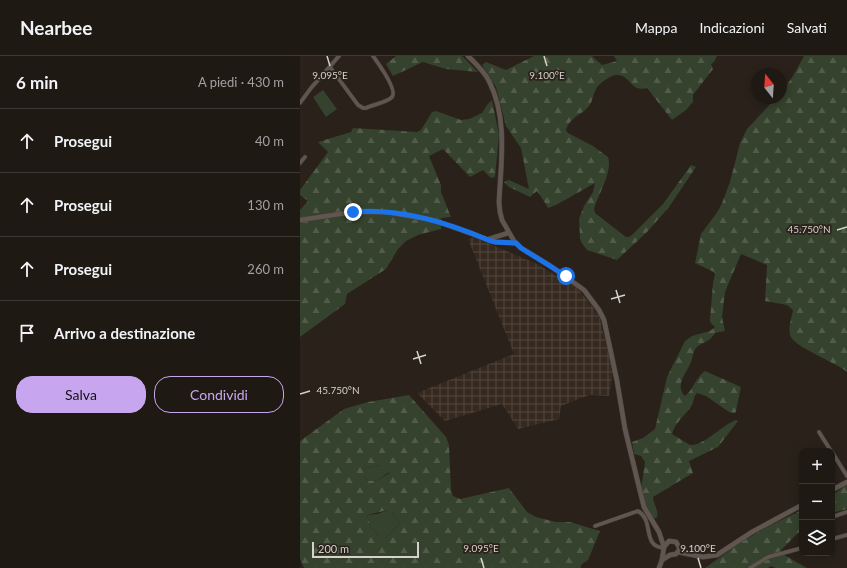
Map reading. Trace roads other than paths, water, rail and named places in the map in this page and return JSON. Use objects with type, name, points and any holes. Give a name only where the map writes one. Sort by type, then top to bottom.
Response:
[{"type":"street","points":[[301,101],[339,56]]},
{"type":"street","points":[[330,68],[358,105],[363,108],[390,99],[393,95],[393,89],[373,56]]},
{"type":"street","points":[[468,56],[484,72],[493,90],[499,110],[501,130],[499,202],[502,220],[508,233],[521,248],[549,265],[584,290],[599,310],[604,320],[644,507],[659,532],[667,554],[670,555]]},
{"type":"street","points":[[300,163],[305,157]]},
{"type":"street","points":[[300,220],[353,212],[386,212],[433,220],[495,242],[516,243]]},
{"type":"street","points":[[498,236],[502,228],[502,220]]},
{"type":"street","points":[[486,239],[493,239],[508,233]]},
{"type":"street","points":[[502,242],[508,233]]},
{"type":"street","points":[[819,432],[829,448]]},
{"type":"street","points":[[835,457],[847,476]]},
{"type":"street","points":[[835,488],[847,482]]},
{"type":"street","points":[[662,560],[678,552],[702,557],[717,555],[752,532],[799,507]]},
{"type":"street","points":[[596,526],[638,511],[642,513],[646,520],[653,545],[657,548],[664,548]]},
{"type":"street","points":[[835,516],[847,512]]},
{"type":"street","points":[[659,532],[669,541],[676,542],[679,547],[689,554]]},
{"type":"street","points":[[835,538],[847,535]]},
{"type":"street","points":[[659,568],[664,548],[669,541]]},
{"type":"street","points":[[678,552],[679,547]]},
{"type":"street","points":[[750,568],[768,557],[799,549]]}]
